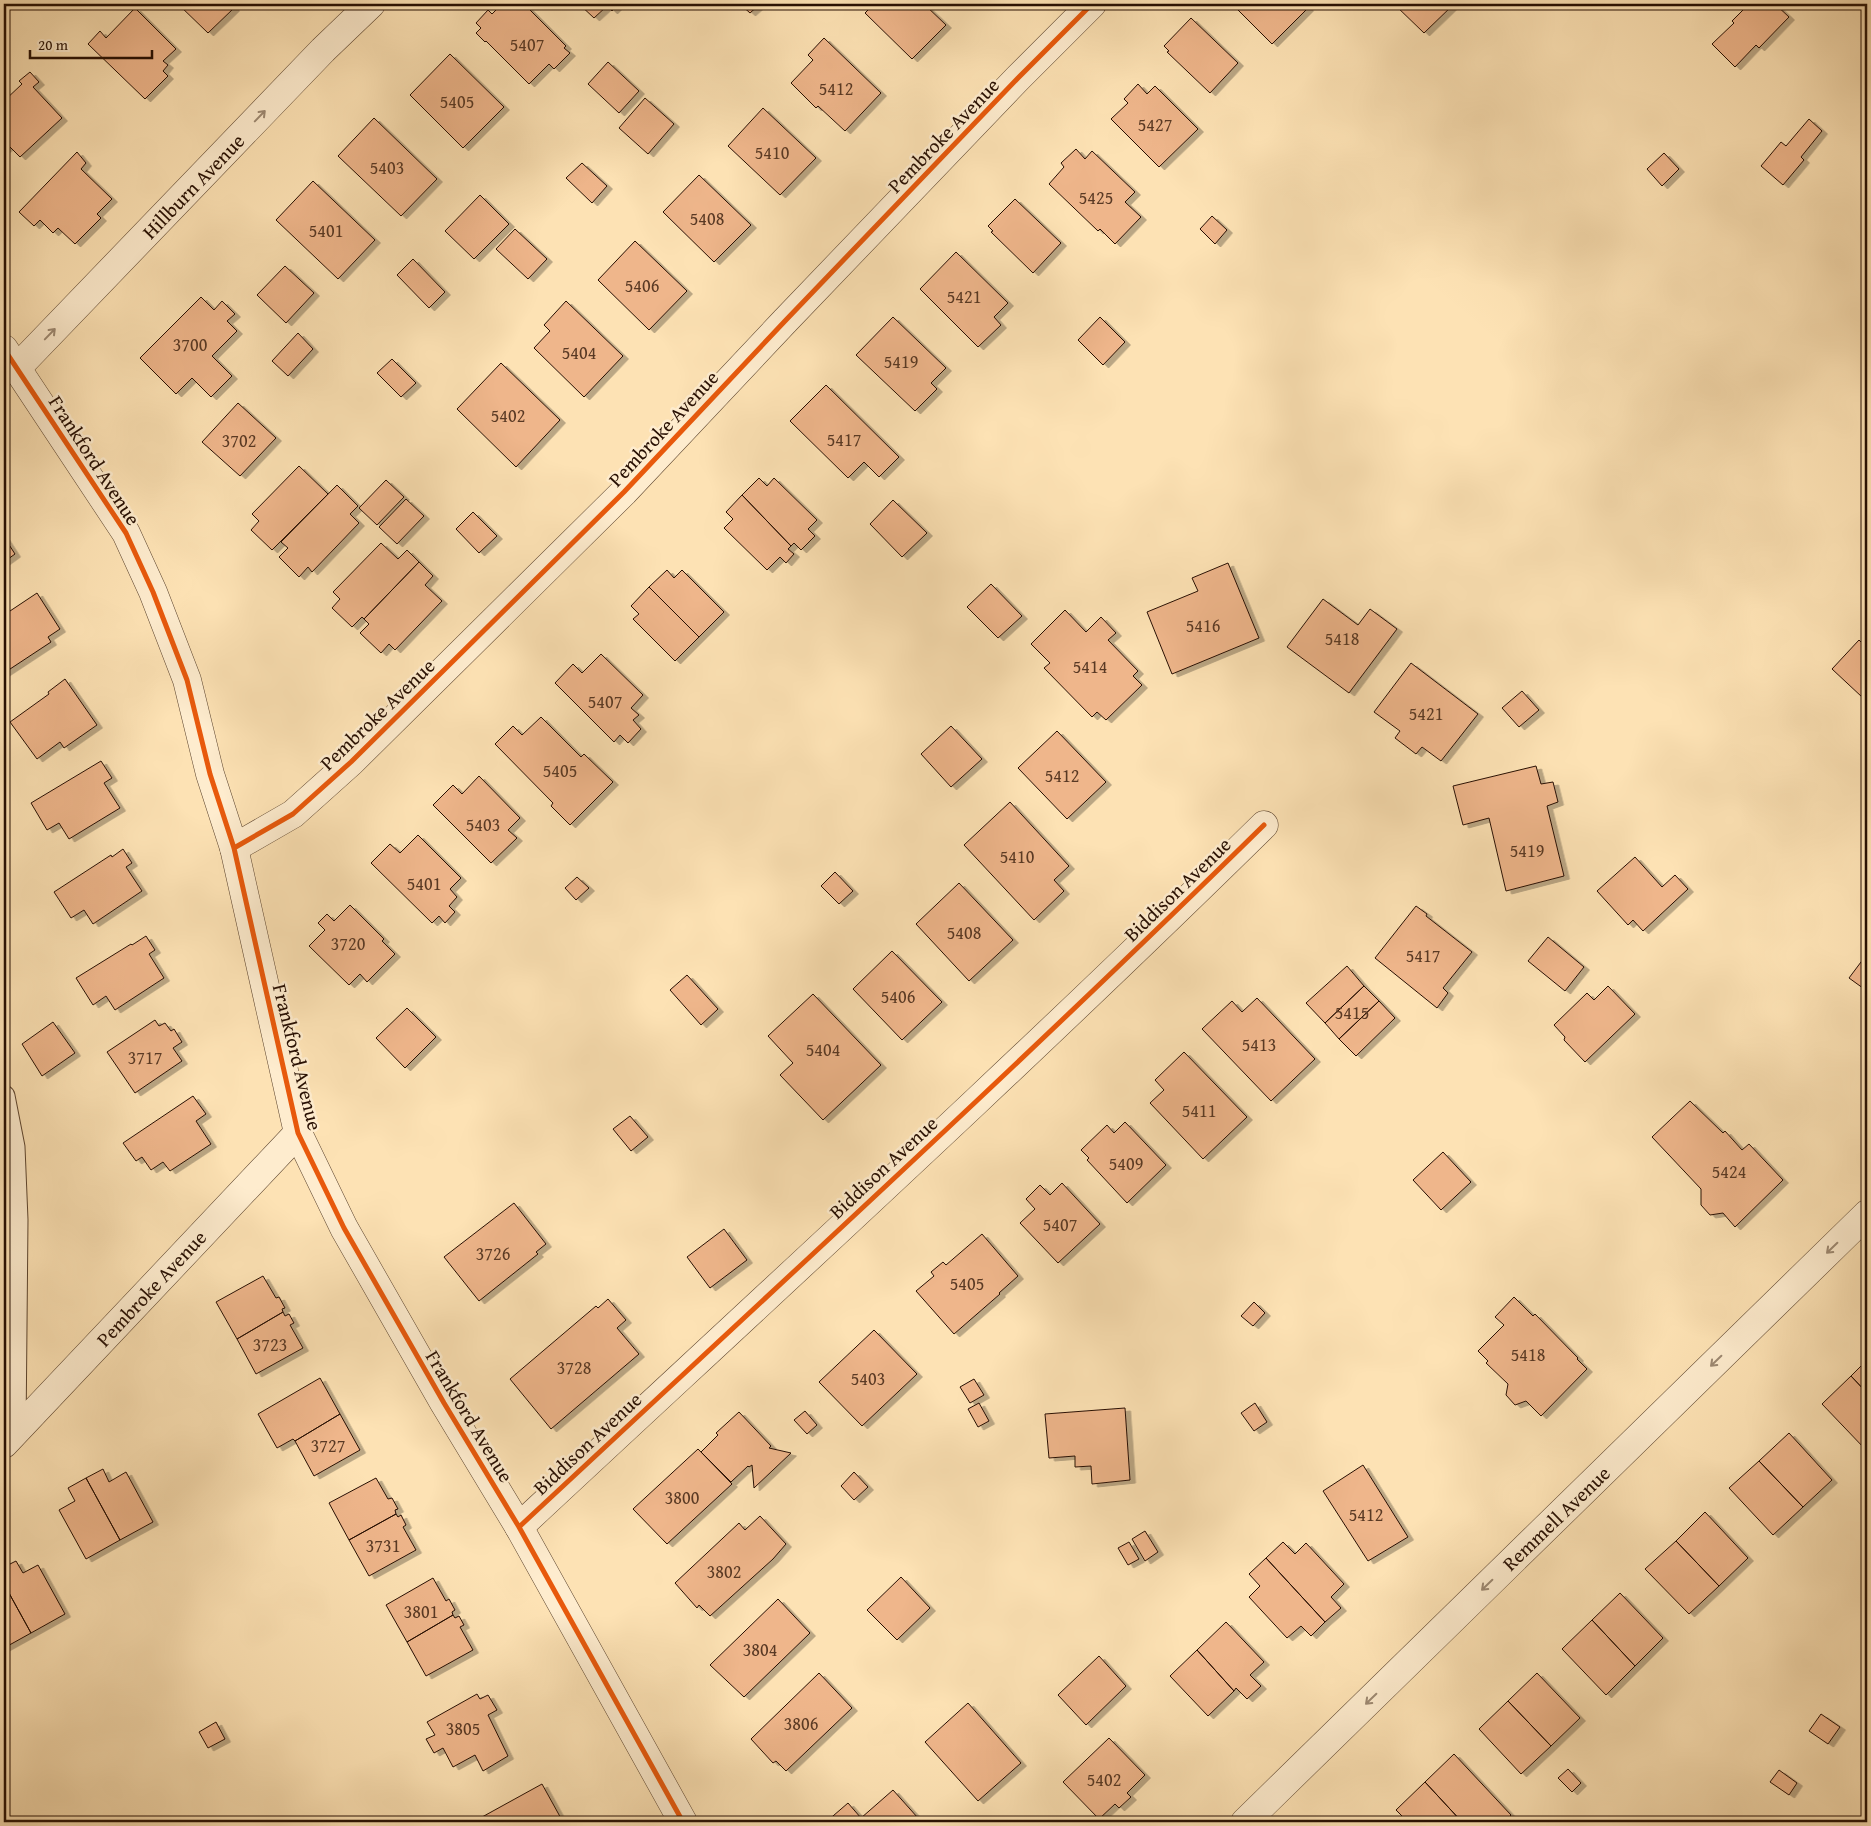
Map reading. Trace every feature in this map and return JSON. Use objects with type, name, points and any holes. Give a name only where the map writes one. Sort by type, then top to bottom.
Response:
[{"type":"street","name":"Hillburn Avenue","points":[[10,359],[371,4]]},
{"type":"street","name":"Pembroke Avenue","points":[[234,848],[293,814],[351,762],[624,492],[785,321],[1092,4]]},
{"type":"street","name":"Frankford Avenue","points":[[10,359],[126,533],[153,592],[187,680],[210,774],[234,848],[298,1133],[344,1228],[448,1410],[519,1526],[683,1822]]},
{"type":"street","name":"Biddison Avenue","points":[[519,1526],[993,1086],[1175,913],[1264,825]]},
{"type":"street","name":"Pembroke Avenue","points":[[10,1438],[298,1133]]},
{"type":"street","name":"Remmell Avenue","points":[[1245,1822],[1866,1218]]},
{"type":"lane","points":[[4,1096],[15,1156],[16,1220],[10,1438]]},
{"type":"building","points":[[178,4],[230,4],[234,8],[208,33]]},
{"type":"building","points":[[524,4],[566,46],[564,48],[570,53],[554,69],[549,64],[529,84],[476,33],[481,28],[476,23],[488,10],[492,14],[497,9],[492,5]]},
{"type":"building","points":[[579,4],[619,4],[612,11],[607,6],[594,18]]},
{"type":"building","points":[[740,4],[760,4],[750,13]]},
{"type":"building","points":[[874,4],[924,4],[946,25],[912,59],[865,13]]},
{"type":"building","points":[[1232,4],[1305,4],[1308,8],[1272,44]]},
{"type":"building","points":[[1394,4],[1454,4],[1424,33]]},
{"type":"building","points":[[1749,4],[1775,4],[1789,17],[1759,48],[1756,45],[1735,67],[1712,44],[1734,23],[1732,21]]},
{"type":"building","points":[[135,8],[176,49],[163,61],[168,65],[163,71],[168,76],[145,99],[88,44],[100,31],[106,38]]},
{"type":"building","points":[[1191,18],[1238,63],[1210,93],[1167,52],[1169,51],[1164,46]]},
{"type":"building","points":[[824,38],[881,93],[845,131],[818,106],[816,108],[791,83],[813,60],[808,55]]},
{"type":"building","points":[[450,54],[504,107],[463,148],[410,95]]},
{"type":"building","points":[[608,62],[639,91],[619,113],[588,84]]},
{"type":"building","points":[[30,72],[39,82],[33,87],[62,118],[20,157],[9,146],[4,150],[4,101],[22,84],[19,81]]},
{"type":"building","points":[[1138,84],[1147,94],[1155,86],[1198,129],[1159,167],[1111,119],[1128,103],[1124,99]]},
{"type":"building","points":[[645,98],[674,124],[648,154],[619,128]]},
{"type":"building","points":[[763,108],[816,158],[780,195],[728,146]]},
{"type":"building","points":[[374,118],[437,179],[401,216],[338,156]]},
{"type":"building","points":[[1809,119],[1822,131],[1801,157],[1804,160],[1783,185],[1761,166],[1781,142],[1786,146]]},
{"type":"building","points":[[1076,149],[1085,159],[1092,151],[1135,192],[1125,202],[1141,217],[1115,244],[1100,229],[1098,231],[1049,184],[1064,167],[1061,163]]},
{"type":"building","points":[[77,152],[86,163],[81,169],[112,199],[97,214],[101,218],[75,244],[58,228],[53,233],[40,220],[34,226],[19,212]]},
{"type":"building","points":[[1664,153],[1679,169],[1662,186],[1647,169]]},
{"type":"building","points":[[582,163],[607,186],[592,203],[566,178]]},
{"type":"building","points":[[699,175],[751,225],[714,262],[663,212]]},
{"type":"building","points":[[313,181],[375,240],[338,279],[276,220]]},
{"type":"building","points":[[480,195],[509,224],[474,259],[445,231]]},
{"type":"building","points":[[1015,199],[1061,243],[1033,273],[991,232],[993,231],[988,226]]},
{"type":"building","points":[[1212,216],[1227,230],[1215,244],[1200,229]]},
{"type":"building","points":[[515,229],[547,259],[528,279],[496,249]]},
{"type":"building","points":[[635,241],[687,291],[649,330],[598,280]]},
{"type":"building","points":[[956,252],[1008,303],[994,317],[1001,325],[978,347],[920,289]]},
{"type":"building","points":[[413,259],[445,292],[429,308],[397,275]]},
{"type":"building","points":[[285,266],[314,293],[286,323],[257,295]]},
{"type":"building","points":[[201,297],[214,310],[222,301],[235,314],[227,321],[237,331],[212,356],[232,376],[211,397],[192,378],[176,394],[140,358]]},
{"type":"building","points":[[566,301],[623,356],[584,397],[534,348],[550,331],[544,325]]},
{"type":"building","points":[[893,317],[946,368],[931,383],[937,389],[915,411],[856,355]]},
{"type":"building","points":[[1100,317],[1125,342],[1103,365],[1078,340]]},
{"type":"building","points":[[298,333],[313,349],[288,376],[272,361]]},
{"type":"building","points":[[392,359],[416,383],[401,397],[377,373]]},
{"type":"building","points":[[501,363],[560,420],[516,467],[457,409]]},
{"type":"building","points":[[826,385],[899,457],[879,477],[864,462],[848,478],[790,421]]},
{"type":"building","points":[[238,403],[276,438],[240,476],[202,442]]},
{"type":"building","points":[[299,466],[328,494],[272,550],[251,530],[259,521],[252,514]]},
{"type":"building","points":[[759,478],[767,486],[774,478],[817,520],[808,529],[815,536],[801,550],[794,543],[791,546],[742,495]]},
{"type":"building","points":[[386,480],[404,497],[377,525],[359,508]]},
{"type":"building","points":[[337,485],[358,506],[350,514],[359,523],[312,572],[308,567],[299,577],[279,557],[288,548],[281,542]]},
{"type":"building","points":[[742,495],[791,546],[788,549],[794,554],[786,563],[780,557],[767,570],[724,528],[733,519],[726,512]]},
{"type":"building","points":[[406,499],[424,516],[397,544],[379,527]]},
{"type":"building","points":[[893,500],[927,533],[902,557],[870,524]]},
{"type":"building","points":[[473,512],[497,536],[479,553],[456,529]]},
{"type":"building","points":[[4,537],[15,554],[4,562]]},
{"type":"building","points":[[381,543],[398,559],[407,550],[419,562],[364,619],[362,617],[352,627],[332,608],[340,599],[333,592]]},
{"type":"building","points":[[419,562],[433,576],[425,585],[442,601],[395,650],[389,644],[381,653],[360,633],[369,624],[364,619]]},
{"type":"building","points":[[1228,563],[1259,638],[1172,674],[1147,612],[1198,591],[1192,578]]},
{"type":"building","points":[[667,570],[674,578],[682,570],[724,612],[699,637],[649,587]]},
{"type":"building","points":[[991,584],[1022,616],[998,638],[967,607]]},
{"type":"building","points":[[649,587],[699,637],[675,661],[633,619],[639,614],[631,606]]},
{"type":"building","points":[[37,593],[60,629],[48,637],[51,642],[4,673],[4,615]]},
{"type":"building","points":[[1323,599],[1358,625],[1370,609],[1397,629],[1349,693],[1287,647]]},
{"type":"building","points":[[1065,610],[1086,632],[1101,617],[1116,633],[1108,640],[1138,671],[1133,676],[1142,685],[1106,720],[1097,712],[1092,717],[1044,668],[1050,663],[1031,644]]},
{"type":"building","points":[[1859,640],[1867,648],[1867,691],[1862,697],[1832,669]]},
{"type":"building","points":[[601,654],[643,695],[631,708],[639,715],[633,720],[641,729],[628,743],[620,735],[614,742],[555,683],[573,664],[582,673]]},
{"type":"building","points":[[1411,663],[1478,714],[1441,761],[1422,747],[1416,754],[1395,738],[1400,731],[1374,712]]},
{"type":"building","points":[[65,679],[97,725],[64,748],[60,742],[37,759],[10,722],[49,694],[48,692]]},
{"type":"building","points":[[1522,691],[1539,710],[1519,727],[1502,708]]},
{"type":"building","points":[[541,717],[581,757],[584,754],[613,782],[570,825],[551,806],[553,803],[495,744],[513,726],[522,735]]},
{"type":"building","points":[[951,726],[982,759],[951,787],[921,754]]},
{"type":"building","points":[[1057,731],[1106,782],[1067,819],[1018,768]]},
{"type":"building","points":[[101,761],[112,778],[104,783],[120,808],[69,839],[59,823],[47,830],[31,803]]},
{"type":"building","points":[[1536,766],[1541,784],[1553,782],[1558,802],[1547,806],[1564,876],[1506,891],[1489,818],[1463,825],[1453,786]]},
{"type":"building","points":[[479,776],[520,818],[508,830],[517,838],[491,863],[433,805],[453,785],[462,794]]},
{"type":"building","points":[[1010,802],[1069,866],[1054,880],[1064,891],[1034,920],[964,845]]},
{"type":"building","points":[[418,835],[461,878],[450,889],[457,897],[449,906],[455,912],[445,923],[439,916],[432,923],[371,863],[390,844],[400,853]]},
{"type":"building","points":[[123,849],[132,863],[126,867],[142,891],[93,924],[84,910],[71,918],[54,892]]},
{"type":"building","points":[[1635,857],[1662,887],[1675,875],[1688,889],[1643,931],[1633,920],[1628,925],[1597,891]]},
{"type":"building","points":[[835,872],[853,891],[839,904],[821,886]]},
{"type":"building","points":[[577,877],[589,888],[576,900],[565,888]]},
{"type":"building","points":[[959,883],[1013,940],[969,981],[916,924]]},
{"type":"building","points":[[350,905],[384,939],[382,941],[395,954],[367,982],[360,974],[349,985],[309,946],[325,930],[318,923],[327,914],[334,921]]},
{"type":"building","points":[[1416,906],[1472,952],[1443,988],[1448,993],[1437,1008],[1375,958]]},
{"type":"building","points":[[146,936],[155,950],[149,954],[164,978],[115,1010],[106,996],[93,1005],[76,978]]},
{"type":"building","points":[[1548,937],[1584,967],[1565,991],[1528,961]]},
{"type":"building","points":[[892,951],[942,1002],[902,1040],[853,989]]},
{"type":"building","points":[[1867,954],[1867,991],[1849,978]]},
{"type":"building","points":[[1347,966],[1364,986],[1325,1023],[1306,1003]]},
{"type":"building","points":[[687,975],[718,1009],[701,1025],[670,990]]},
{"type":"building","points":[[1364,986],[1379,1001],[1339,1039],[1325,1023]]},
{"type":"building","points":[[1608,986],[1635,1014],[1585,1062],[1564,1040],[1565,1037],[1554,1025],[1587,993],[1594,1000]]},
{"type":"building","points":[[813,994],[881,1065],[823,1120],[780,1075],[793,1063],[768,1036]]},
{"type":"building","points":[[1257,998],[1315,1059],[1271,1101],[1202,1029],[1232,1001],[1242,1012]]},
{"type":"building","points":[[1379,1001],[1395,1018],[1356,1056],[1339,1039]]},
{"type":"building","points":[[407,1008],[436,1037],[405,1068],[376,1038]]},
{"type":"building","points":[[155,1020],[159,1026],[165,1023],[171,1031],[174,1029],[182,1042],[173,1048],[182,1061],[135,1093],[107,1052]]},
{"type":"building","points":[[53,1022],[75,1053],[42,1076],[22,1044]]},
{"type":"building","points":[[1184,1052],[1247,1117],[1203,1159],[1150,1103],[1164,1090],[1155,1080]]},
{"type":"building","points":[[193,1096],[206,1114],[196,1121],[211,1144],[170,1171],[163,1162],[151,1170],[142,1157],[136,1161],[123,1143]]},
{"type":"building","points":[[1690,1101],[1723,1133],[1725,1131],[1742,1150],[1749,1144],[1783,1180],[1735,1227],[1723,1213],[1710,1215],[1701,1205],[1701,1189],[1652,1137]]},
{"type":"building","points":[[630,1116],[648,1137],[631,1151],[613,1129]]},
{"type":"building","points":[[1125,1122],[1166,1165],[1127,1203],[1087,1160],[1089,1158],[1081,1150],[1107,1125],[1114,1133]]},
{"type":"building","points":[[1443,1152],[1471,1182],[1441,1210],[1413,1180]]},
{"type":"building","points":[[1062,1183],[1100,1224],[1058,1263],[1020,1223],[1035,1209],[1026,1199],[1040,1185],[1050,1195]]},
{"type":"building","points":[[514,1203],[546,1244],[536,1252],[538,1254],[479,1301],[444,1257]]},
{"type":"building","points":[[724,1229],[747,1260],[710,1288],[687,1257]]},
{"type":"building","points":[[982,1234],[1018,1276],[954,1334],[916,1291],[934,1276],[931,1272],[943,1262],[946,1265]]},
{"type":"building","points":[[263,1276],[276,1298],[279,1297],[285,1308],[282,1309],[283,1312],[237,1339],[216,1302]]},
{"type":"building","points":[[1514,1297],[1533,1316],[1535,1314],[1587,1369],[1541,1416],[1526,1401],[1515,1405],[1506,1395],[1508,1384],[1486,1363],[1488,1361],[1478,1351],[1504,1325],[1495,1317]]},
{"type":"building","points":[[608,1299],[626,1320],[617,1328],[639,1354],[551,1429],[510,1379],[596,1306],[598,1308]]},
{"type":"building","points":[[1254,1302],[1265,1313],[1253,1326],[1241,1316]]},
{"type":"building","points":[[283,1312],[285,1316],[289,1314],[294,1323],[290,1325],[303,1348],[256,1374],[237,1339]]},
{"type":"building","points":[[874,1330],[917,1374],[862,1426],[819,1382]]},
{"type":"building","points":[[1867,1360],[1867,1393],[1851,1376]]},
{"type":"building","points":[[1851,1376],[1867,1393],[1867,1447],[1865,1449],[1822,1404]]},
{"type":"building","points":[[320,1378],[340,1414],[295,1441],[293,1439],[277,1448],[258,1414]]},
{"type":"building","points":[[974,1379],[984,1395],[970,1403],[960,1387]]},
{"type":"building","points":[[979,1403],[989,1421],[978,1427],[968,1409]]},
{"type":"building","points":[[1255,1403],[1267,1422],[1254,1431],[1241,1413]]},
{"type":"building","points":[[1125,1408],[1130,1480],[1092,1484],[1091,1466],[1075,1467],[1075,1456],[1049,1458],[1045,1414]]},
{"type":"building","points":[[805,1411],[817,1425],[807,1434],[794,1420]]},
{"type":"building","points":[[739,1412],[771,1446],[769,1448],[791,1453],[754,1488],[752,1465],[748,1466],[731,1482],[701,1452],[718,1435],[716,1433]]},
{"type":"building","points":[[340,1414],[360,1450],[314,1476],[295,1441]]},
{"type":"building","points":[[1789,1433],[1832,1480],[1803,1507],[1759,1461]]},
{"type":"building","points":[[698,1449],[732,1484],[667,1544],[633,1509]]},
{"type":"building","points":[[1759,1461],[1803,1507],[1773,1535],[1729,1488]]},
{"type":"building","points":[[1363,1465],[1408,1537],[1368,1561],[1323,1491]]},
{"type":"building","points":[[103,1469],[109,1482],[126,1472],[153,1522],[120,1540],[86,1478]]},
{"type":"building","points":[[854,1472],[868,1487],[854,1500],[841,1486]]},
{"type":"building","points":[[86,1478],[120,1540],[86,1559],[59,1510],[75,1501],[68,1488]]},
{"type":"building","points":[[376,1478],[388,1499],[392,1498],[398,1509],[395,1510],[396,1514],[349,1540],[329,1503]]},
{"type":"building","points":[[1705,1512],[1748,1558],[1719,1586],[1676,1541]]},
{"type":"building","points":[[396,1514],[398,1517],[401,1515],[406,1525],[403,1527],[416,1550],[369,1576],[349,1540]]},
{"type":"building","points":[[760,1516],[786,1544],[773,1559],[710,1616],[699,1605],[697,1608],[675,1583],[739,1523],[745,1530]]},
{"type":"building","points":[[1145,1531],[1158,1552],[1145,1561],[1132,1539]]},
{"type":"building","points":[[1676,1541],[1719,1586],[1689,1614],[1645,1569]]},
{"type":"building","points":[[1129,1542],[1139,1559],[1128,1565],[1118,1548]]},
{"type":"building","points":[[1283,1542],[1295,1554],[1306,1543],[1344,1584],[1331,1597],[1341,1608],[1325,1622],[1266,1558]]},
{"type":"building","points":[[1266,1558],[1325,1622],[1311,1636],[1301,1626],[1287,1638],[1249,1597],[1260,1586],[1249,1574]]},
{"type":"building","points":[[16,1561],[23,1573],[38,1565],[65,1614],[31,1633],[4,1584],[4,1567]]},
{"type":"building","points":[[901,1577],[930,1608],[897,1640],[867,1610]]},
{"type":"building","points":[[433,1578],[446,1601],[449,1599],[455,1610],[452,1612],[453,1615],[407,1642],[386,1605]]},
{"type":"building","points":[[4,1584],[31,1633],[4,1648]]},
{"type":"building","points":[[1620,1593],[1663,1638],[1635,1666],[1592,1620]]},
{"type":"building","points":[[778,1599],[810,1633],[744,1697],[710,1665]]},
{"type":"building","points":[[453,1615],[455,1618],[459,1616],[464,1625],[460,1627],[473,1650],[426,1676],[407,1642]]},
{"type":"building","points":[[1592,1620],[1635,1666],[1606,1695],[1562,1649]]},
{"type":"building","points":[[1226,1622],[1264,1662],[1250,1675],[1261,1686],[1247,1699],[1236,1688],[1234,1691],[1197,1650]]},
{"type":"building","points":[[1197,1650],[1234,1691],[1208,1716],[1170,1676]]},
{"type":"building","points":[[1099,1656],[1126,1686],[1086,1725],[1058,1695]]},
{"type":"building","points":[[819,1673],[852,1708],[786,1771],[776,1761],[773,1763],[751,1739]]},
{"type":"building","points":[[1537,1673],[1580,1718],[1551,1746],[1508,1701]]},
{"type":"building","points":[[477,1694],[480,1699],[488,1695],[497,1710],[488,1715],[508,1756],[483,1771],[475,1755],[453,1767],[443,1748],[434,1753],[426,1739],[435,1735],[427,1722]]},
{"type":"building","points":[[1508,1701],[1551,1746],[1521,1774],[1479,1729]]},
{"type":"building","points":[[968,1703],[1021,1763],[978,1801],[925,1742]]},
{"type":"building","points":[[1821,1714],[1840,1727],[1828,1744],[1809,1731]]},
{"type":"building","points":[[216,1722],[225,1739],[208,1748],[199,1732]]},
{"type":"building","points":[[1109,1738],[1145,1775],[1127,1793],[1131,1797],[1119,1808],[1115,1804],[1099,1819],[1063,1782]]},
{"type":"building","points":[[1454,1754],[1511,1815],[1504,1822],[1462,1822],[1425,1782]]},
{"type":"building","points":[[1568,1769],[1581,1783],[1572,1792],[1558,1778]]},
{"type":"building","points":[[1779,1770],[1797,1783],[1789,1795],[1770,1782]]},
{"type":"building","points":[[1425,1782],[1462,1822],[1408,1822],[1396,1810]]},
{"type":"building","points":[[542,1784],[563,1822],[473,1822]]},
{"type":"building","points":[[893,1790],[918,1818],[912,1822],[826,1822],[848,1803],[861,1818]]},
{"type":"cycle path","points":[[234,848],[293,814],[351,762],[624,492],[1018,78],[1092,4]]},
{"type":"cycle path","points":[[4,349],[126,533],[153,592],[187,680],[210,774],[234,848],[298,1133],[344,1228],[444,1403],[519,1527],[683,1822]]},
{"type":"cycle path","points":[[519,1527],[987,1091],[1264,825]]}]
